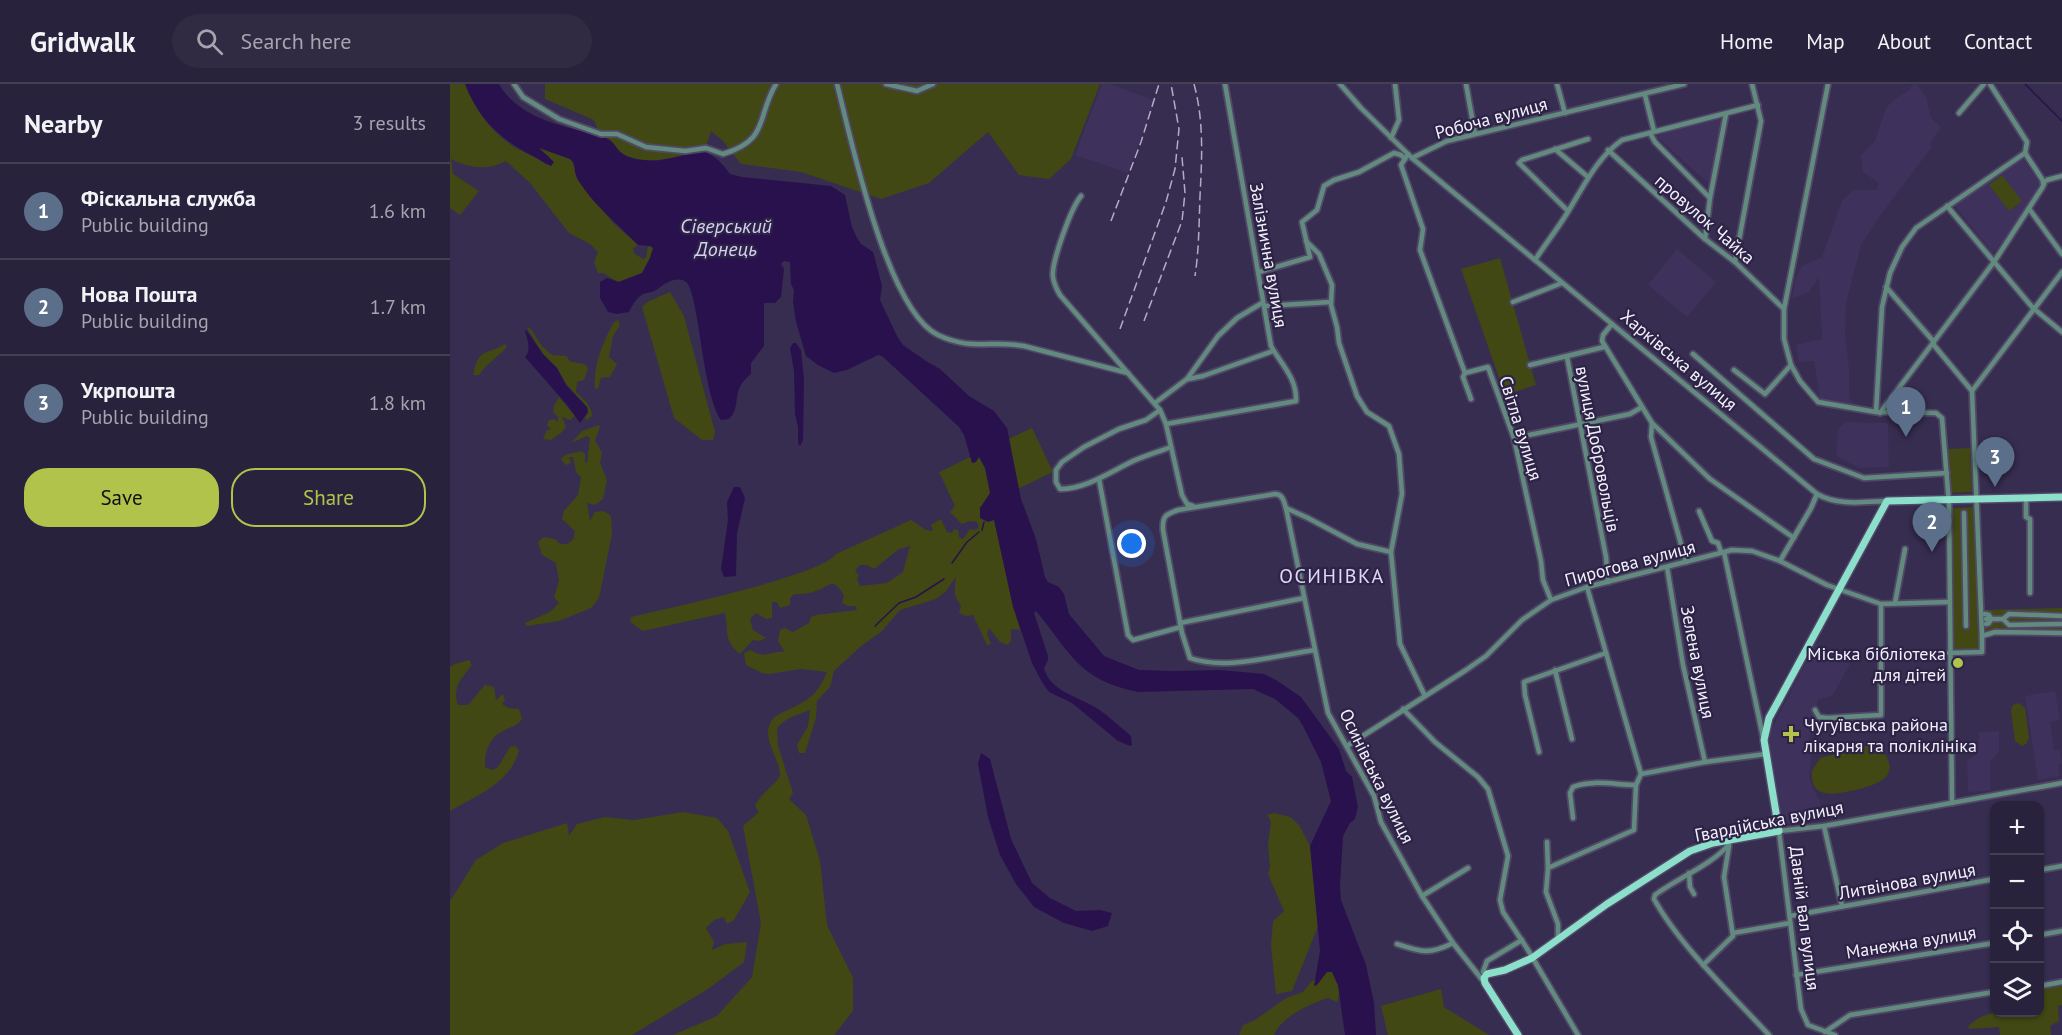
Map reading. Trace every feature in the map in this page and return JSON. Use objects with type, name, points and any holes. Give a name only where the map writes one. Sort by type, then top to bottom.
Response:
[{"type":"main road","name":"Харківська вулиця","points":[[1887,501],[2062,497]]},
{"type":"main road","points":[[1764,740],[1769,718],[1887,501]]},
{"type":"main road","name":"Давній вал вулиця","points":[[1764,740],[1779,831]]},
{"type":"main road","name":"Гвардійська вулиця","points":[[1486,972],[1505,970],[1532,958],[1558,937],[1690,851],[1705,845],[1779,831]]},
{"type":"main road","points":[[1485,983],[1486,972]]},
{"type":"main road","name":"Осинівська вулиця","points":[[1485,983],[1518,1035]]},
{"type":"street","points":[[514,84],[524,98],[558,119],[601,134],[616,134],[646,147],[685,151],[706,148],[723,154],[747,142],[760,130],[771,92],[776,84]]},
{"type":"street","points":[[837,84],[868,200],[888,263],[899,287],[926,326],[935,334],[958,343],[1023,345],[1128,373]]},
{"type":"street","points":[[885,84],[917,91],[933,84]]},
{"type":"street","name":"Залізнична вулиця","points":[[1166,424],[1295,402],[1296,397],[1294,384],[1280,357],[1274,351],[1266,321],[1225,84]]},
{"type":"street","name":"Харківська вулиця","points":[[1340,84],[1410,156],[1817,494],[1825,499],[1840,502],[1887,501]]},
{"type":"street","points":[[1390,138],[1399,120],[1395,84]]},
{"type":"street","points":[[1466,84],[1475,134]]},
{"type":"street","points":[[1557,84],[1565,113]]},
{"type":"street","name":"Робоча вулиця","points":[[1410,156],[1447,141],[1684,84]]},
{"type":"street","points":[[1735,262],[1761,122],[1752,84]]},
{"type":"street","points":[[1828,84],[1784,309],[1784,339],[1791,365],[1800,381],[1818,402],[1878,413],[1936,413],[1942,418],[1949,500],[1952,803]]},
{"type":"street","points":[[1959,113],[1984,84]]},
{"type":"street","points":[[1990,84],[2027,142],[2025,153],[2043,183]]},
{"type":"street","points":[[1645,95],[1655,142],[1710,198]]},
{"type":"street","points":[[1535,260],[1588,177],[1608,150],[1622,140],[1758,105]]},
{"type":"street","points":[[1705,239],[1710,198],[1726,114]]},
{"type":"street","points":[[1568,211],[1519,163],[1522,160],[1588,139]]},
{"type":"street","points":[[1555,149],[1588,177]]},
{"type":"street","name":"провулок Чайка","points":[[1608,150],[1705,239],[1735,262],[1784,309]]},
{"type":"street","points":[[1259,272],[1310,257],[1302,222],[1317,210],[1324,186],[1334,180],[1359,172],[1394,153],[1405,159]]},
{"type":"street","points":[[1878,413],[1882,307],[1894,261],[1916,228],[2025,153]]},
{"type":"street","points":[[1410,156],[1401,165],[1423,230],[1420,250],[1465,373],[1463,378],[1471,399]]},
{"type":"street","points":[[1878,413],[1994,262],[2030,210],[2043,183],[2062,176]]},
{"type":"street","points":[[1081,196],[1075,204],[1060,247],[1053,278],[1060,295],[1160,410],[1166,424],[1184,501],[1194,507]]},
{"type":"street","points":[[1947,206],[2033,308],[2062,332]]},
{"type":"street","points":[[2030,210],[2062,254]]},
{"type":"street","points":[[1306,241],[1319,254],[1332,285],[1331,302],[1339,343],[1357,396],[1367,412],[1389,426],[1400,454],[1402,494],[1391,552],[1400,644],[1425,696]]},
{"type":"street","points":[[1972,391],[2062,272]]},
{"type":"street","points":[[1513,302],[1562,283]]},
{"type":"street","points":[[1886,286],[1972,391],[1982,652],[1949,653]]},
{"type":"street","points":[[1155,403],[1187,379],[1218,336],[1237,318],[1264,305],[1331,302]]},
{"type":"street","points":[[1612,324],[1603,335],[1604,347],[1653,423],[1710,479],[1794,538]]},
{"type":"street","points":[[1530,365],[1604,347]]},
{"type":"street","points":[[1187,379],[1203,376],[1274,351]]},
{"type":"street","points":[[1693,354],[1814,459],[1864,478],[1947,473]]},
{"type":"street","name":"вулиця Добровольців","points":[[1567,357],[1606,557],[1608,582]]},
{"type":"street","points":[[1734,370],[1765,394],[1791,365]]},
{"type":"street","name":"Світла вулиця","points":[[1465,373],[1488,367],[1514,438],[1541,561],[1543,580],[1551,600]]},
{"type":"street","points":[[1514,438],[1630,414],[1642,406]]},
{"type":"street","points":[[1160,410],[1146,420],[1119,429],[1084,447],[1062,462],[1056,470],[1056,482],[1060,489],[1066,489],[1098,479],[1133,461],[1171,447]]},
{"type":"street","points":[[1653,423],[1651,436],[1686,562]]},
{"type":"street","points":[[1098,479],[1128,635],[1133,640],[1180,625],[1304,598]]},
{"type":"street","name":"Осинівська вулиця","points":[[1194,507],[1275,494],[1281,496],[1286,508],[1328,713],[1374,796],[1381,822],[1422,896],[1453,943],[1485,983]]},
{"type":"street","points":[[1780,561],[1817,494]]},
{"type":"street","points":[[2026,498],[2026,517],[2030,519],[2030,593]]},
{"type":"street","points":[[1178,510],[1184,501]]},
{"type":"street","points":[[1194,507],[1165,515],[1162,524],[1180,625],[1190,658],[1202,662],[1232,662],[1315,650]]},
{"type":"street","points":[[1286,508],[1357,544],[1391,552]]},
{"type":"street","name":"Давній вал вулиця","points":[[1699,510],[1712,541],[1718,543],[1722,552],[1764,740]]},
{"type":"street","points":[[1964,513],[1966,626]]},
{"type":"street","name":"Пирогова вулиця","points":[[1347,746],[1486,656],[1522,620],[1551,600],[1587,587],[1741,549],[1780,561],[1838,590],[1881,604]]},
{"type":"street","points":[[1895,603],[1905,549]]},
{"type":"street","name":"Зелена вулиця","points":[[1667,567],[1683,665],[1705,762]]},
{"type":"street","points":[[1548,868],[1578,853],[1632,832],[1636,785],[1641,774],[1587,587]]},
{"type":"street","points":[[1815,710],[1819,717],[1827,718],[1881,715],[1881,604],[1949,602]]},
{"type":"street","points":[[1988,619],[2003,619],[2009,614],[2062,616],[2062,623],[2009,625],[2003,619]]},
{"type":"street","points":[[1982,636],[1995,632],[2062,633]]},
{"type":"street","points":[[1539,752],[1523,685],[1527,680],[1606,653]]},
{"type":"street","points":[[1555,670],[1572,739]]},
{"type":"street","points":[[1403,709],[1435,742],[1478,777],[1488,789],[1508,856],[1501,907],[1578,1035]]},
{"type":"street","points":[[1641,774],[1766,754]]},
{"type":"street","points":[[1573,818],[1570,793],[1573,787],[1605,783],[1636,785]]},
{"type":"street","name":"Гвардійська вулиця","points":[[1779,831],[1824,826],[2062,783]]},
{"type":"street","points":[[1824,826],[1842,906]]},
{"type":"street","name":"Давній вал вулиця","points":[[1779,831],[1801,1009],[1808,1025],[1822,1033]]},
{"type":"street","points":[[1547,842],[1546,892],[1558,924],[1558,937]]},
{"type":"street","points":[[1730,842],[1721,854],[1689,873],[1655,896],[1654,899],[1703,965],[1768,1035]]},
{"type":"street","points":[[1703,965],[1729,942],[1733,933],[1724,878],[1730,842]]},
{"type":"street","points":[[2044,869],[2062,866]]},
{"type":"street","points":[[1422,896],[1468,868]]},
{"type":"street","points":[[1689,873],[1690,887],[1694,894]]},
{"type":"street","name":"Литвінова вулиця","points":[[1790,916],[1990,880]]},
{"type":"street","points":[[1733,933],[1790,923]]},
{"type":"street","points":[[2044,934],[2062,931]]},
{"type":"street","points":[[1470,966],[1486,972],[1486,961],[1521,940]]},
{"type":"street","points":[[1397,944],[1426,952],[1440,950],[1453,943]]},
{"type":"street","name":"Манежна вулиця","points":[[1796,975],[1990,944]]},
{"type":"street","points":[[2044,985],[2062,982]]},
{"type":"street","points":[[1822,1033],[1850,1015],[1990,993]]},
{"type":"street","points":[[1822,1033],[1835,1035]]},
{"type":"shaded area","points":[[1102,84],[1110,84],[1155,101],[1128,173],[1075,155]]},
{"type":"shaded area","points":[[1913,84],[1917,84],[1926,97],[1931,118],[1941,127],[1930,143],[1931,148],[1861,245],[1846,303],[1845,337],[1849,367],[1849,397],[1855,404],[1853,410],[1820,399],[1814,361],[1799,362],[1796,345],[1822,339],[1819,277],[1809,292],[1792,299],[1796,277],[1802,266],[1822,257],[1842,201],[1854,190],[1877,190],[1879,183],[1863,172],[1861,155],[1875,141],[1886,108],[1908,91]]},
{"type":"shaded area","points":[[1723,115],[1724,123],[1708,183],[1656,136]]},
{"type":"shaded area","points":[[2023,159],[2039,182],[2028,209],[1993,253],[1954,205]]},
{"type":"shaded area","points":[[1677,249],[1716,282],[1687,317],[1648,285]]},
{"type":"shaded area","points":[[1846,422],[1888,423],[1889,467],[1859,468],[1836,456],[1838,429]]},
{"type":"shaded area","name":"Чугуївська района лікарня та поліклініка","points":[[1816,643],[1850,664],[1833,695],[1817,700],[1817,730],[1809,736],[1811,759],[1809,774],[1811,784],[1820,801],[1823,817],[1782,825],[1769,740],[1770,732]]},
{"type":"shaded area","points":[[2055,691],[2060,720],[2050,722],[2054,750],[2060,750],[2062,763],[2058,765],[2060,776],[2038,780],[2025,696]]},
{"type":"shaded area","points":[[1999,731],[1999,751],[1990,762],[1990,791],[1968,792],[1967,760],[1976,755],[1979,732]]},
{"type":"green space","points":[[450,84],[465,84],[484,119],[514,147],[547,165],[549,156],[538,149],[539,147],[574,162],[575,172],[612,222],[638,245],[633,248],[634,253],[643,259],[646,257],[648,246],[653,248],[642,273],[618,282],[603,273],[598,273],[594,262],[598,252],[590,244],[569,233],[530,183],[506,161],[492,166],[478,167],[464,165],[451,159],[453,174],[479,191],[460,215],[450,208]]},
{"type":"green space","points":[[545,84],[1100,84],[1071,159],[1049,179],[1019,175],[988,132],[929,183],[881,199],[801,172],[741,164],[723,141],[711,131],[704,152],[656,160],[627,156],[609,140],[601,137],[594,120],[545,99]]},
{"type":"green space","points":[[2002,175],[2022,201],[2009,211],[1989,185]]},
{"type":"green space","points":[[1500,258],[1536,385],[1505,395],[1461,269]]},
{"type":"green space","points":[[670,292],[684,316],[715,432],[713,440],[702,440],[674,418],[642,307],[649,301]]},
{"type":"green space","points":[[618,320],[620,325],[613,336],[609,357],[617,364],[610,377],[601,378],[598,388],[595,389],[600,354],[614,322]]},
{"type":"green space","points":[[527,328],[530,328],[542,346],[552,355],[566,356],[571,362],[585,364],[588,368],[584,380],[577,382],[576,392],[591,410],[592,416],[587,420],[585,418],[588,412],[587,407],[567,385],[557,368],[543,354]]},
{"type":"green space","points":[[505,344],[507,347],[479,375],[473,375],[480,356]]},
{"type":"green space","points":[[559,397],[575,416],[570,420],[562,417],[566,426],[562,432],[551,440],[543,439],[547,430],[551,429],[547,425],[549,420],[554,419],[558,422],[558,417],[553,412]]},
{"type":"green space","points":[[599,425],[595,440],[602,453],[600,463],[607,480],[603,499],[595,505],[587,503],[590,521],[595,512],[604,511],[611,516],[612,534],[599,598],[591,608],[559,621],[527,626],[525,623],[550,612],[559,603],[554,597],[559,581],[556,563],[542,555],[538,542],[544,537],[555,539],[560,544],[567,544],[573,540],[575,531],[562,519],[564,511],[578,495],[581,477],[576,472],[573,457],[569,457],[571,463],[566,465],[561,459],[565,455],[581,451],[585,454],[587,463],[590,438],[587,436],[571,443],[582,431]]},
{"type":"green space","points":[[1032,428],[1053,472],[978,508],[980,508],[980,513],[994,520],[1020,630],[1011,629],[1011,640],[1008,645],[1000,642],[989,628],[987,634],[991,644],[987,645],[973,615],[966,616],[959,613],[961,605],[955,595],[956,577],[946,591],[936,599],[900,610],[882,631],[834,671],[830,687],[817,701],[816,718],[805,753],[799,753],[797,745],[808,726],[810,710],[788,719],[777,728],[778,746],[793,793],[789,799],[806,815],[820,861],[827,925],[853,978],[853,1011],[834,1035],[673,1035],[717,1016],[752,977],[761,923],[743,826],[759,812],[755,806],[757,802],[777,781],[780,774],[769,740],[769,726],[772,720],[812,696],[827,672],[801,669],[762,673],[746,665],[744,653],[751,650],[760,654],[785,652],[778,641],[780,630],[785,628],[793,632],[809,623],[811,617],[816,615],[857,610],[855,606],[842,603],[844,596],[834,584],[811,593],[794,594],[790,598],[790,605],[780,608],[777,602],[772,602],[772,618],[766,619],[756,613],[750,619],[753,630],[766,638],[760,641],[753,640],[740,654],[729,640],[725,613],[643,631],[630,622],[631,617],[740,591],[802,572],[911,520],[926,530],[933,531],[931,525],[941,519],[947,532],[952,533],[954,529],[958,530],[959,537],[963,539],[970,529],[976,530],[979,526],[977,522],[970,521],[962,524],[950,512],[955,506],[939,472]],"holes":[[[910,546],[903,572],[887,583],[860,586],[857,579],[859,575],[855,571],[860,565],[867,565],[874,569],[899,549]]]},
{"type":"green space","points":[[1970,448],[1972,492],[1950,493],[1947,449]]},
{"type":"green space","points":[[1976,507],[1978,610],[2062,608],[2062,630],[1981,630],[1979,650],[1953,650],[1952,508]]},
{"type":"green space","points":[[469,660],[472,665],[457,688],[458,705],[468,705],[485,685],[494,687],[496,700],[503,694],[505,700],[502,704],[509,708],[519,709],[522,719],[517,725],[495,736],[487,750],[485,767],[492,770],[498,767],[510,747],[515,746],[519,750],[515,761],[501,780],[450,811],[450,667]]},
{"type":"green space","points":[[2019,703],[2025,708],[2029,738],[2022,746],[2015,741],[2011,711],[2013,705]]},
{"type":"green space","points":[[1866,746],[1878,748],[1886,756],[1889,764],[1887,776],[1876,784],[1840,793],[1825,793],[1815,787],[1812,781],[1812,771],[1820,758]]},
{"type":"green space","points":[[683,812],[717,818],[728,831],[750,892],[734,920],[727,924],[724,917],[714,920],[706,928],[714,942],[712,950],[725,944],[747,942],[744,962],[708,989],[632,1035],[450,1035],[450,901],[476,860],[503,843],[567,823],[569,836],[577,824],[605,817],[634,820]]},
{"type":"green space","points":[[1274,813],[1290,817],[1299,825],[1310,846],[1318,926],[1292,991],[1276,994],[1271,946],[1273,921],[1284,911],[1268,874],[1271,821],[1267,815]]},
{"type":"green space","points":[[1327,972],[1332,972],[1340,991],[1337,1002],[1328,998],[1305,1007],[1283,1022],[1274,1035],[1239,1035],[1243,1025],[1255,1020],[1286,998],[1303,992],[1311,982]]},
{"type":"green space","points":[[2062,985],[2062,1005],[2058,1006],[2059,1021],[2050,1026],[2051,1035],[2000,1035],[1999,1027],[1970,1029],[1968,1027],[1990,1013],[1990,1017],[2044,1017],[2044,989]]},
{"type":"green space","points":[[1441,989],[1444,1007],[1489,1035],[1388,1035],[1381,1006]]},
{"type":"water","name":"Сіверський Донець","points":[[465,84],[499,84],[508,97],[533,115],[561,126],[606,138],[619,151],[631,158],[652,161],[704,152],[719,160],[730,174],[831,186],[845,195],[852,227],[857,238],[861,244],[873,252],[882,286],[880,300],[903,345],[940,369],[969,396],[994,411],[1007,428],[1021,499],[1036,539],[1045,577],[1048,582],[1059,587],[1064,594],[1069,614],[1104,656],[1139,670],[1220,670],[1264,674],[1301,697],[1339,749],[1346,771],[1352,777],[1358,807],[1355,819],[1343,836],[1341,900],[1366,965],[1374,1003],[1376,1035],[1345,1035],[1338,985],[1332,972],[1327,972],[1314,986],[1320,951],[1310,846],[1331,801],[1321,762],[1298,718],[1275,699],[1253,689],[1138,692],[1118,687],[1101,680],[1078,663],[1036,611],[1034,613],[1048,656],[1044,668],[1052,683],[1111,719],[1131,736],[1132,745],[1118,741],[1072,703],[1049,692],[1032,663],[1013,607],[994,520],[988,522],[980,518],[980,508],[990,493],[985,468],[979,457],[976,462],[972,463],[964,435],[959,427],[882,356],[878,355],[847,370],[834,373],[806,356],[796,322],[790,262],[784,261],[781,264],[784,269],[781,297],[775,303],[764,304],[764,346],[751,363],[751,374],[740,386],[733,413],[729,419],[721,420],[709,388],[694,304],[686,282],[674,280],[643,294],[629,312],[617,314],[608,312],[600,298],[600,282],[607,278],[619,282],[642,273],[653,248],[638,245],[598,206],[578,180],[574,164],[570,159],[539,148],[554,162],[551,166],[499,134],[476,107]]},
{"type":"water","points":[[525,330],[557,368],[566,385],[587,407],[588,412],[580,423],[525,357],[529,348]]},
{"type":"water","points":[[793,343],[796,343],[801,350],[804,380],[803,440],[800,446],[790,348]]},
{"type":"water","points":[[734,487],[740,487],[745,498],[737,533],[736,576],[724,577],[721,569],[728,520],[727,502]]},
{"type":"water","points":[[981,753],[990,759],[1011,839],[1032,883],[1050,898],[1076,911],[1100,910],[1112,913],[1108,926],[1092,931],[1064,923],[1034,907],[1016,884],[1000,855],[988,817],[978,764]]},
{"type":"waterway","points":[[2025,84],[2062,121]]},
{"type":"waterway","points":[[982,530],[984,522]]},
{"type":"waterway","points":[[952,563],[967,542],[979,532]]},
{"type":"waterway","points":[[875,626],[899,603],[916,597],[944,579]]},
{"type":"railway","points":[[1111,221],[1141,142],[1159,84]]},
{"type":"railway","points":[[1120,329],[1166,202],[1175,169],[1179,129],[1171,84]]},
{"type":"railway","points":[[1194,84],[1201,126],[1202,154],[1195,276]]},
{"type":"railway","points":[[1144,321],[1182,221],[1185,193],[1182,157]]},
{"type":"place","name":"Фіскальна служба","points":[[1906,437]]},
{"type":"place","name":"Укрпошта","points":[[1995,487]]},
{"type":"place","name":"Нова Пошта","points":[[1932,552]]},
{"type":"place","name":"Міська бібліотека для дітей","points":[[1958,663]]},
{"type":"place","name":"Чугуївська района лікарня та поліклініка","points":[[1791,734]]},
{"type":"district","name":"ОСИНІВКА","points":[[1332,576]]}]
